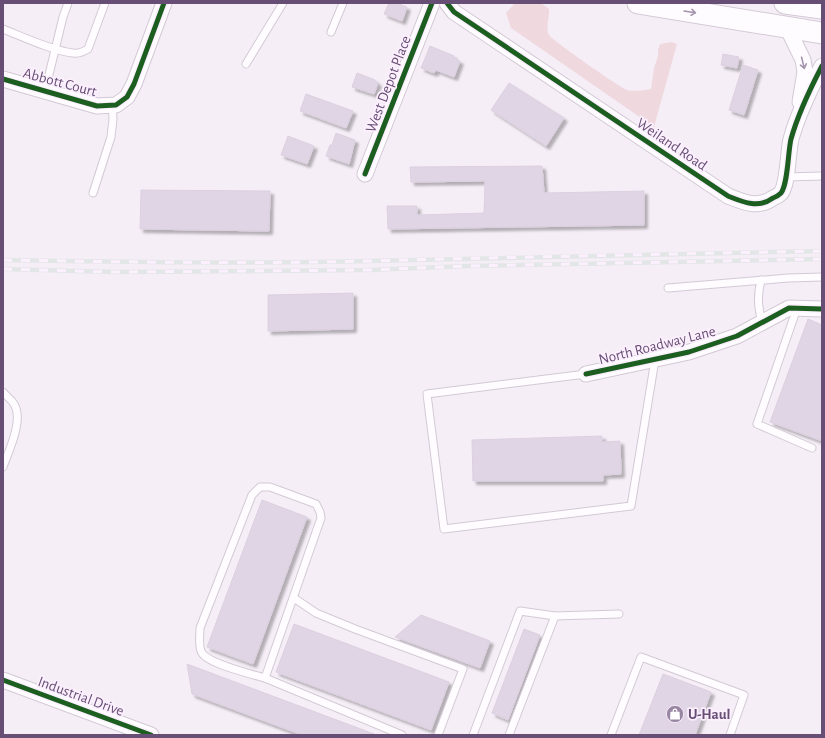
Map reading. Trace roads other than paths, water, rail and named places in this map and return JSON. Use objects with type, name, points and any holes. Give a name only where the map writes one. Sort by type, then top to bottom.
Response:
[{"type":"main road","points":[[638,3],[787,28],[818,17]]},
{"type":"main road","points":[[785,3],[818,17]]},
{"type":"street","name":"Abbott Court","points":[[3,79],[97,106],[116,104],[127,97],[134,84],[164,3]]},
{"type":"street","name":"West Depot Place","points":[[365,174],[432,3]]},
{"type":"street","name":"Weiland Road","points":[[447,3],[454,12],[728,196],[744,203],[760,204],[771,200],[781,192],[786,177],[791,141],[796,124],[805,72],[803,60],[787,28]]},
{"type":"street","name":"Weiland Road","points":[[796,124],[822,66]]},
{"type":"street","name":"North Roadway Lane","points":[[586,374],[690,352],[737,336],[789,308],[822,309]]},
{"type":"street","name":"Industrial Drive","points":[[3,680],[151,735]]},
{"type":"lane","points":[[45,91],[63,17],[68,3]]},
{"type":"lane","points":[[3,30],[73,54],[81,53],[88,49],[105,3]]},
{"type":"lane","points":[[246,64],[283,3]]},
{"type":"lane","points":[[330,32],[343,3]]},
{"type":"lane","points":[[93,194],[111,137],[113,119],[112,105]]},
{"type":"lane","points":[[786,177],[822,176]]},
{"type":"lane","points":[[668,288],[788,278],[822,277]]},
{"type":"lane","points":[[762,280],[758,293],[758,303],[762,323]]},
{"type":"lane","points":[[797,308],[757,424],[812,448]]},
{"type":"lane","points":[[586,374],[427,394],[444,529],[631,506],[655,360]]},
{"type":"lane","points":[[3,392],[14,404],[18,417],[14,438],[3,467]]},
{"type":"lane","points":[[265,678],[321,518],[316,504],[270,487],[260,487],[252,495],[200,628],[202,652],[210,660],[265,678],[402,735]]},
{"type":"lane","points":[[294,598],[322,616],[463,669],[438,735]]},
{"type":"lane","points":[[473,735],[520,611],[555,616],[619,614]]},
{"type":"lane","points":[[509,735],[555,616]]},
{"type":"lane","points":[[611,735],[641,657],[744,695],[730,735]]},
{"type":"railway","points":[[3,260],[323,262],[822,251]]},
{"type":"railway","points":[[3,269],[114,272],[369,270],[468,266],[822,259]]},
{"type":"place","name":"U-Haul","points":[[675,714]]}]
